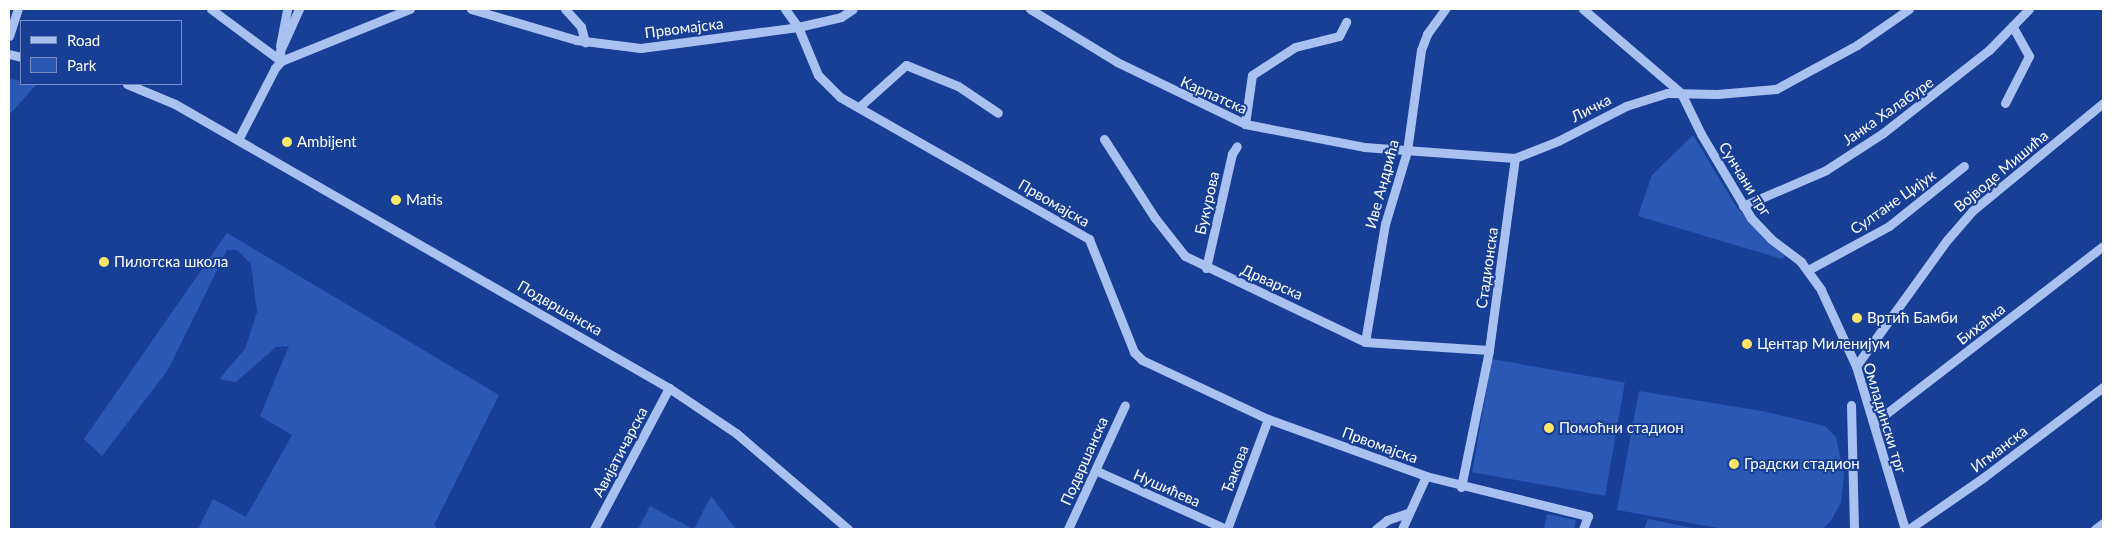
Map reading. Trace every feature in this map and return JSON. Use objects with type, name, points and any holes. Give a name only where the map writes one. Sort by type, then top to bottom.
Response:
[{"type":"street","points":[[9,36],[18,9]]},
{"type":"street","points":[[210,9],[281,62]]},
{"type":"street","points":[[281,62],[279,40],[287,9]]},
{"type":"street","points":[[280,51],[299,9]]},
{"type":"street","points":[[238,140],[275,68],[281,62],[410,9]]},
{"type":"street","name":"Првомајска","points":[[471,9],[585,42],[641,48],[798,27],[823,82],[840,97],[1090,239],[1136,355],[1268,419],[1426,476],[1461,487],[1588,516],[1583,529]]},
{"type":"street","points":[[565,9],[581,27],[585,42]]},
{"type":"street","points":[[785,9],[798,27],[841,17],[853,9]]},
{"type":"street","name":"Карпатска","points":[[1030,9],[1134,72],[1245,124],[1336,143],[1407,151]]},
{"type":"street","name":"Иве Андрића","points":[[1365,342],[1386,224],[1407,151],[1423,42],[1445,9]]},
{"type":"street","points":[[1583,9],[1681,93]]},
{"type":"street","name":"Личка","points":[[1515,158],[1558,141],[1626,106],[1667,93],[1776,89],[1857,45],[1909,9]]},
{"type":"street","name":"Јанка Халабуре","points":[[1743,206],[1818,174],[1855,152],[1946,86],[2013,27],[2029,9]]},
{"type":"street","points":[[1245,124],[1252,76],[1294,47],[1339,36],[1346,22]]},
{"type":"street","points":[[2005,103],[2029,56],[2013,27]]},
{"type":"street","points":[[859,108],[906,65],[958,86],[998,113]]},
{"type":"street","name":"Подвршанска","points":[[129,85],[175,104],[669,388],[736,433],[848,529]]},
{"type":"street","name":"Сунчани трг","points":[[1681,93],[1743,206],[1771,239],[1806,268]]},
{"type":"street","name":"Војводе Мишића","points":[[1856,366],[1947,240],[1972,211],[2103,102]]},
{"type":"street","name":"Дрварска","points":[[1104,139],[1179,252],[1206,268],[1365,342],[1488,350]]},
{"type":"street","name":"Букурова","points":[[1206,268],[1232,154],[1237,146]]},
{"type":"street","points":[[1407,151],[1515,158]]},
{"type":"street","name":"Стадионска","points":[[1461,487],[1488,350],[1515,158]]},
{"type":"street","name":"Султане Цијук","points":[[1806,268],[1889,226],[1964,166]]},
{"type":"street","name":"Бихаћка","points":[[1874,423],[2103,246]]},
{"type":"street","name":"Омладински трг","points":[[1806,268],[1828,302],[1856,366],[1904,529]]},
{"type":"street","name":"Игманска","points":[[1909,529],[2103,387]]},
{"type":"street","name":"Авијатичарска","points":[[594,529],[669,388]]},
{"type":"street","name":"Подвршанска","points":[[1068,529],[1097,471],[1125,405]]},
{"type":"street","points":[[1851,405],[1854,529]]},
{"type":"street","name":"Ђакова","points":[[1226,529],[1268,419]]},
{"type":"street","name":"Нушићева","points":[[1097,471],[1226,529]]},
{"type":"street","points":[[1402,529],[1407,513],[1426,476]]},
{"type":"street","points":[[1376,529],[1387,520],[1407,513]]},
{"type":"street","points":[[2095,529],[2103,523]]},
{"type":"green space","points":[[9,78],[20,81],[20,85],[36,85],[9,115]]},
{"type":"green space","points":[[1693,135],[1737,208],[1785,256],[1782,259],[1638,216],[1652,175]]},
{"type":"green space","points":[[227,233],[499,395],[434,525],[438,529],[198,529],[213,499],[246,517],[292,435],[260,416],[289,346],[276,347],[236,382],[219,379],[245,349],[257,312],[251,264],[237,250],[227,250],[168,370],[102,456],[84,439]]},
{"type":"green space","name":"Помоћни стадион","points":[[1492,359],[1625,382],[1605,496],[1472,472]]},
{"type":"green space","name":"Градски стадион","points":[[1639,391],[1762,411],[1825,426],[1836,437],[1844,476],[1841,502],[1831,521],[1822,529],[1724,529],[1617,510]]},
{"type":"green space","points":[[711,496],[736,529],[694,529]]},
{"type":"green space","points":[[650,506],[693,529],[638,529]]},
{"type":"green space","points":[[1547,514],[1576,520],[1574,529],[1544,529]]},
{"type":"green space","points":[[1648,519],[1698,529],[1644,529]]},
{"type":"place","name":"Ambijent","points":[[287,142]]},
{"type":"place","name":"Matis","points":[[396,200]]},
{"type":"place","name":"Пилотска школа","points":[[104,262]]},
{"type":"place","name":"Вртић Бамби","points":[[1857,318]]},
{"type":"place","name":"Центар Миленијум","points":[[1747,344]]},
{"type":"place","name":"Помоћни стадион","points":[[1549,428]]},
{"type":"place","name":"Градски стадион","points":[[1734,464]]}]
